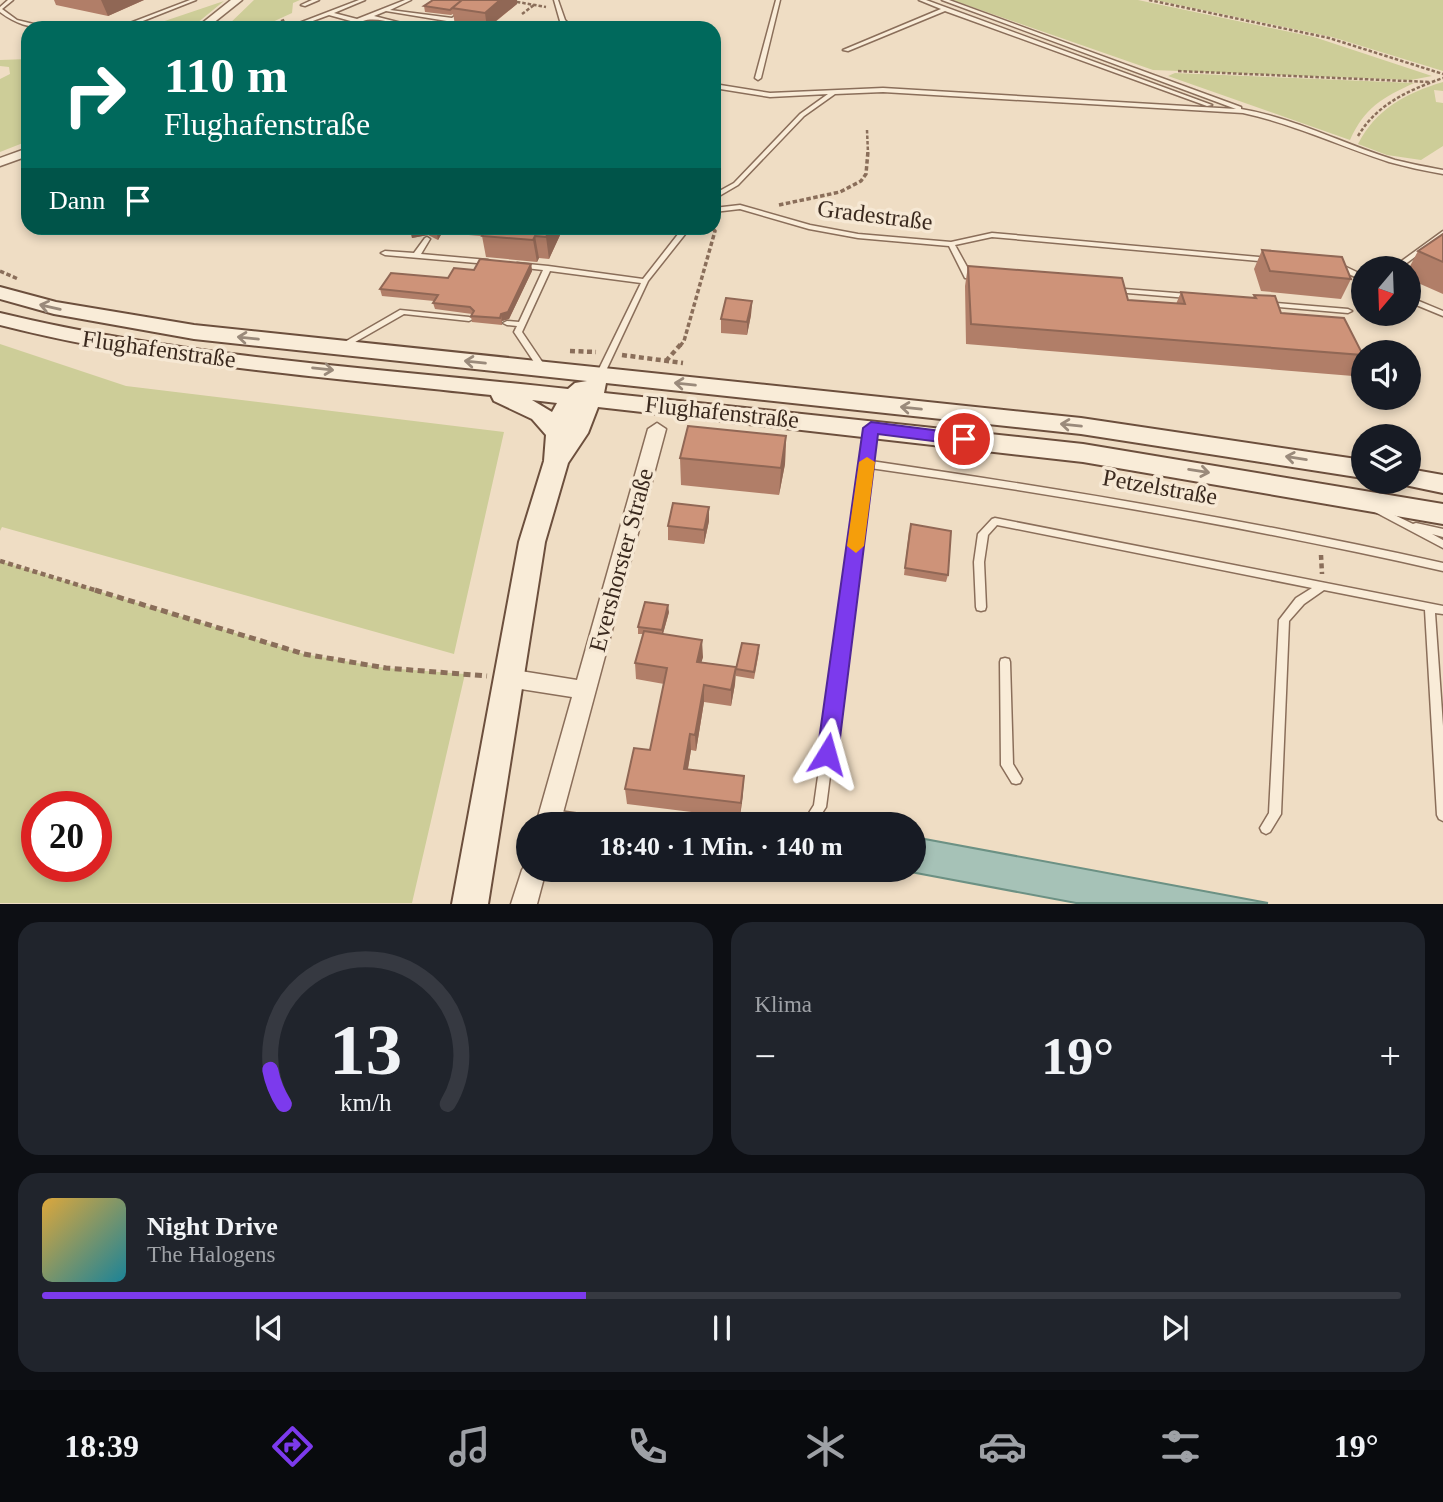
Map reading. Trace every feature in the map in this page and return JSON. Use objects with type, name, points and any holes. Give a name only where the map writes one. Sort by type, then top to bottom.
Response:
[{"type":"main road","name":"Flughafenstraße","points":[[0,293],[54,308],[145,325],[1080,426],[1351,467]]},
{"type":"main road","name":"Flughafenstraße","points":[[0,319],[73,337],[172,353],[1083,453],[1443,514]]},
{"type":"main road","points":[[470,904],[532,541],[556,461],[556,431],[600,375]]},
{"type":"main road","points":[[475,386],[540,413],[556,431]]},
{"type":"main road","points":[[556,461],[576,433],[581,397]]},
{"type":"main road","points":[[1421,480],[1443,484]]},
{"type":"street","points":[[210,21],[237,0]]},
{"type":"street","points":[[222,21],[247,0]]},
{"type":"street","points":[[0,162],[21,154]]},
{"type":"street","name":"Evershorster Straße","points":[[551,812],[657,429]]},
{"type":"street","points":[[508,678],[585,690]]},
{"type":"street","points":[[524,904],[530,882]]},
{"type":"lane","points":[[11,0],[0,9],[15,21],[21,22]]},
{"type":"lane","points":[[142,21],[194,0]]},
{"type":"lane","points":[[303,5],[317,0]]},
{"type":"lane","points":[[310,21],[363,0]]},
{"type":"lane","points":[[329,13],[358,21],[409,0]]},
{"type":"lane","points":[[388,10],[453,20],[479,0]]},
{"type":"lane","points":[[556,0],[566,21]]},
{"type":"lane","points":[[758,78],[779,0]]},
{"type":"lane","points":[[921,0],[1220,110]]},
{"type":"lane","points":[[944,0],[1250,112],[1411,166],[1443,172]]},
{"type":"lane","points":[[846,50],[945,9]]},
{"type":"lane","points":[[371,16],[391,21]]},
{"type":"lane","points":[[721,87],[770,95],[883,90],[1250,112]]},
{"type":"lane","points":[[721,193],[736,184],[802,116],[834,92]]},
{"type":"lane","name":"Gradestraße","points":[[721,209],[740,207],[809,227],[858,236],[951,244],[968,276],[982,278]]},
{"type":"lane","points":[[1411,256],[1443,233]]},
{"type":"lane","points":[[600,375],[645,281],[681,235]]},
{"type":"lane","points":[[951,244],[992,235],[1282,262]]},
{"type":"lane","points":[[417,255],[427,239]]},
{"type":"lane","points":[[385,253],[495,263]]},
{"type":"lane","points":[[509,264],[645,281]]},
{"type":"lane","points":[[1324,265],[1351,273]]},
{"type":"lane","points":[[520,328],[548,268]]},
{"type":"lane","points":[[1104,289],[1199,298]]},
{"type":"lane","points":[[1253,303],[1348,311]]},
{"type":"lane","points":[[1421,304],[1443,314]]},
{"type":"lane","points":[[339,348],[403,312],[469,319]]},
{"type":"lane","points":[[507,323],[520,328],[542,369]]},
{"type":"lane","points":[[816,812],[820,807],[871,428]]},
{"type":"lane","name":"Petzelstraße","points":[[867,464],[1139,503],[1320,538],[1443,567]]},
{"type":"lane","points":[[1355,498],[1443,544]]},
{"type":"lane","points":[[981,607],[979,562],[983,534],[995,521],[1443,610]]},
{"type":"lane","points":[[1408,525],[1443,533]]},
{"type":"lane","points":[[1266,828],[1275,814],[1284,620],[1300,601],[1323,586]]},
{"type":"lane","points":[[1430,607],[1443,814]]},
{"type":"lane","points":[[1005,662],[1007,765],[1016,779]]},
{"type":"path","points":[[506,0],[559,9]]},
{"type":"path","points":[[1149,0],[1329,38],[1443,76]]},
{"type":"path","points":[[522,14],[534,5]]},
{"type":"path","points":[[280,21],[296,13]]},
{"type":"path","points":[[1154,75],[1175,71],[1429,82]]},
{"type":"path","points":[[1354,146],[1366,122],[1402,94],[1443,76]]},
{"type":"path","points":[[754,211],[850,189],[867,172],[867,130]]},
{"type":"path","points":[[666,360],[684,341],[714,235]]},
{"type":"path","points":[[1320,538],[1323,586]]},
{"type":"path","points":[[0,561],[304,654],[386,668],[508,678]]},
{"type":"green space","points":[[254,0],[300,0],[293,3],[292,13],[275,21],[232,21]]},
{"type":"green space","points":[[952,0],[1138,0],[1314,37],[1432,76],[1411,80],[1153,70]]},
{"type":"green space","points":[[1155,0],[1443,0],[1443,71],[1332,37]]},
{"type":"green space","points":[[224,1],[200,21],[165,21]]},
{"type":"green space","points":[[21,59],[21,144],[0,152],[0,79],[10,74],[9,67],[0,66],[0,60]]},
{"type":"green space","points":[[1175,73],[1414,83],[1368,111],[1350,140],[1168,76]]},
{"type":"green space","points":[[1443,82],[1443,91],[1434,90],[1436,102],[1443,103],[1443,146],[1421,160],[1387,155],[1358,144],[1374,121],[1393,104],[1417,91]]},
{"type":"green space","points":[[0,344],[126,386],[504,432],[454,654],[2,527],[0,531]]},
{"type":"green space","points":[[0,561],[304,654],[386,668],[465,674],[412,903],[0,903]]},
{"type":"shaded area","points":[[926,839],[1268,903],[1076,903],[926,875]]},
{"type":"building","points":[[433,0],[462,0],[450,10],[424,6]]},
{"type":"building","points":[[462,0],[500,0],[485,13],[452,8]]},
{"type":"building","points":[[1443,234],[1443,262],[1418,251]]},
{"type":"building","points":[[547,235],[535,236],[533,240],[482,236]]},
{"type":"building","points":[[1262,250],[1342,257],[1351,279],[1270,271]]},
{"type":"building","points":[[480,259],[531,264],[508,312],[501,314],[500,318],[471,316],[474,311],[470,307],[433,303],[438,295],[380,289],[391,273],[448,278],[454,268],[474,270]]},
{"type":"building","points":[[968,266],[1122,278],[1128,300],[1185,304],[1181,292],[1256,298],[1254,295],[1275,296],[1281,313],[1344,318],[1355,340],[1351,340],[1351,354],[971,324]]},
{"type":"building","points":[[726,298],[752,301],[747,322],[721,319]]},
{"type":"building","points":[[688,426],[786,436],[781,468],[680,458]]},
{"type":"building","points":[[673,503],[709,507],[704,530],[668,526]]},
{"type":"building","points":[[911,524],[951,531],[948,575],[905,568]]},
{"type":"building","points":[[645,602],[668,605],[662,630],[638,627]]},
{"type":"building","points":[[644,631],[702,640],[697,662],[736,667],[731,690],[704,685],[695,735],[690,734],[684,769],[744,776],[741,803],[625,789],[634,748],[650,750],[667,668],[635,663]]},
{"type":"building","points":[[742,643],[759,645],[754,672],[736,669]]},
{"type":"slow traffic","points":[[856,546],[867,462]]},
{"type":"route","points":[[827,754],[871,428],[964,439]]}]
